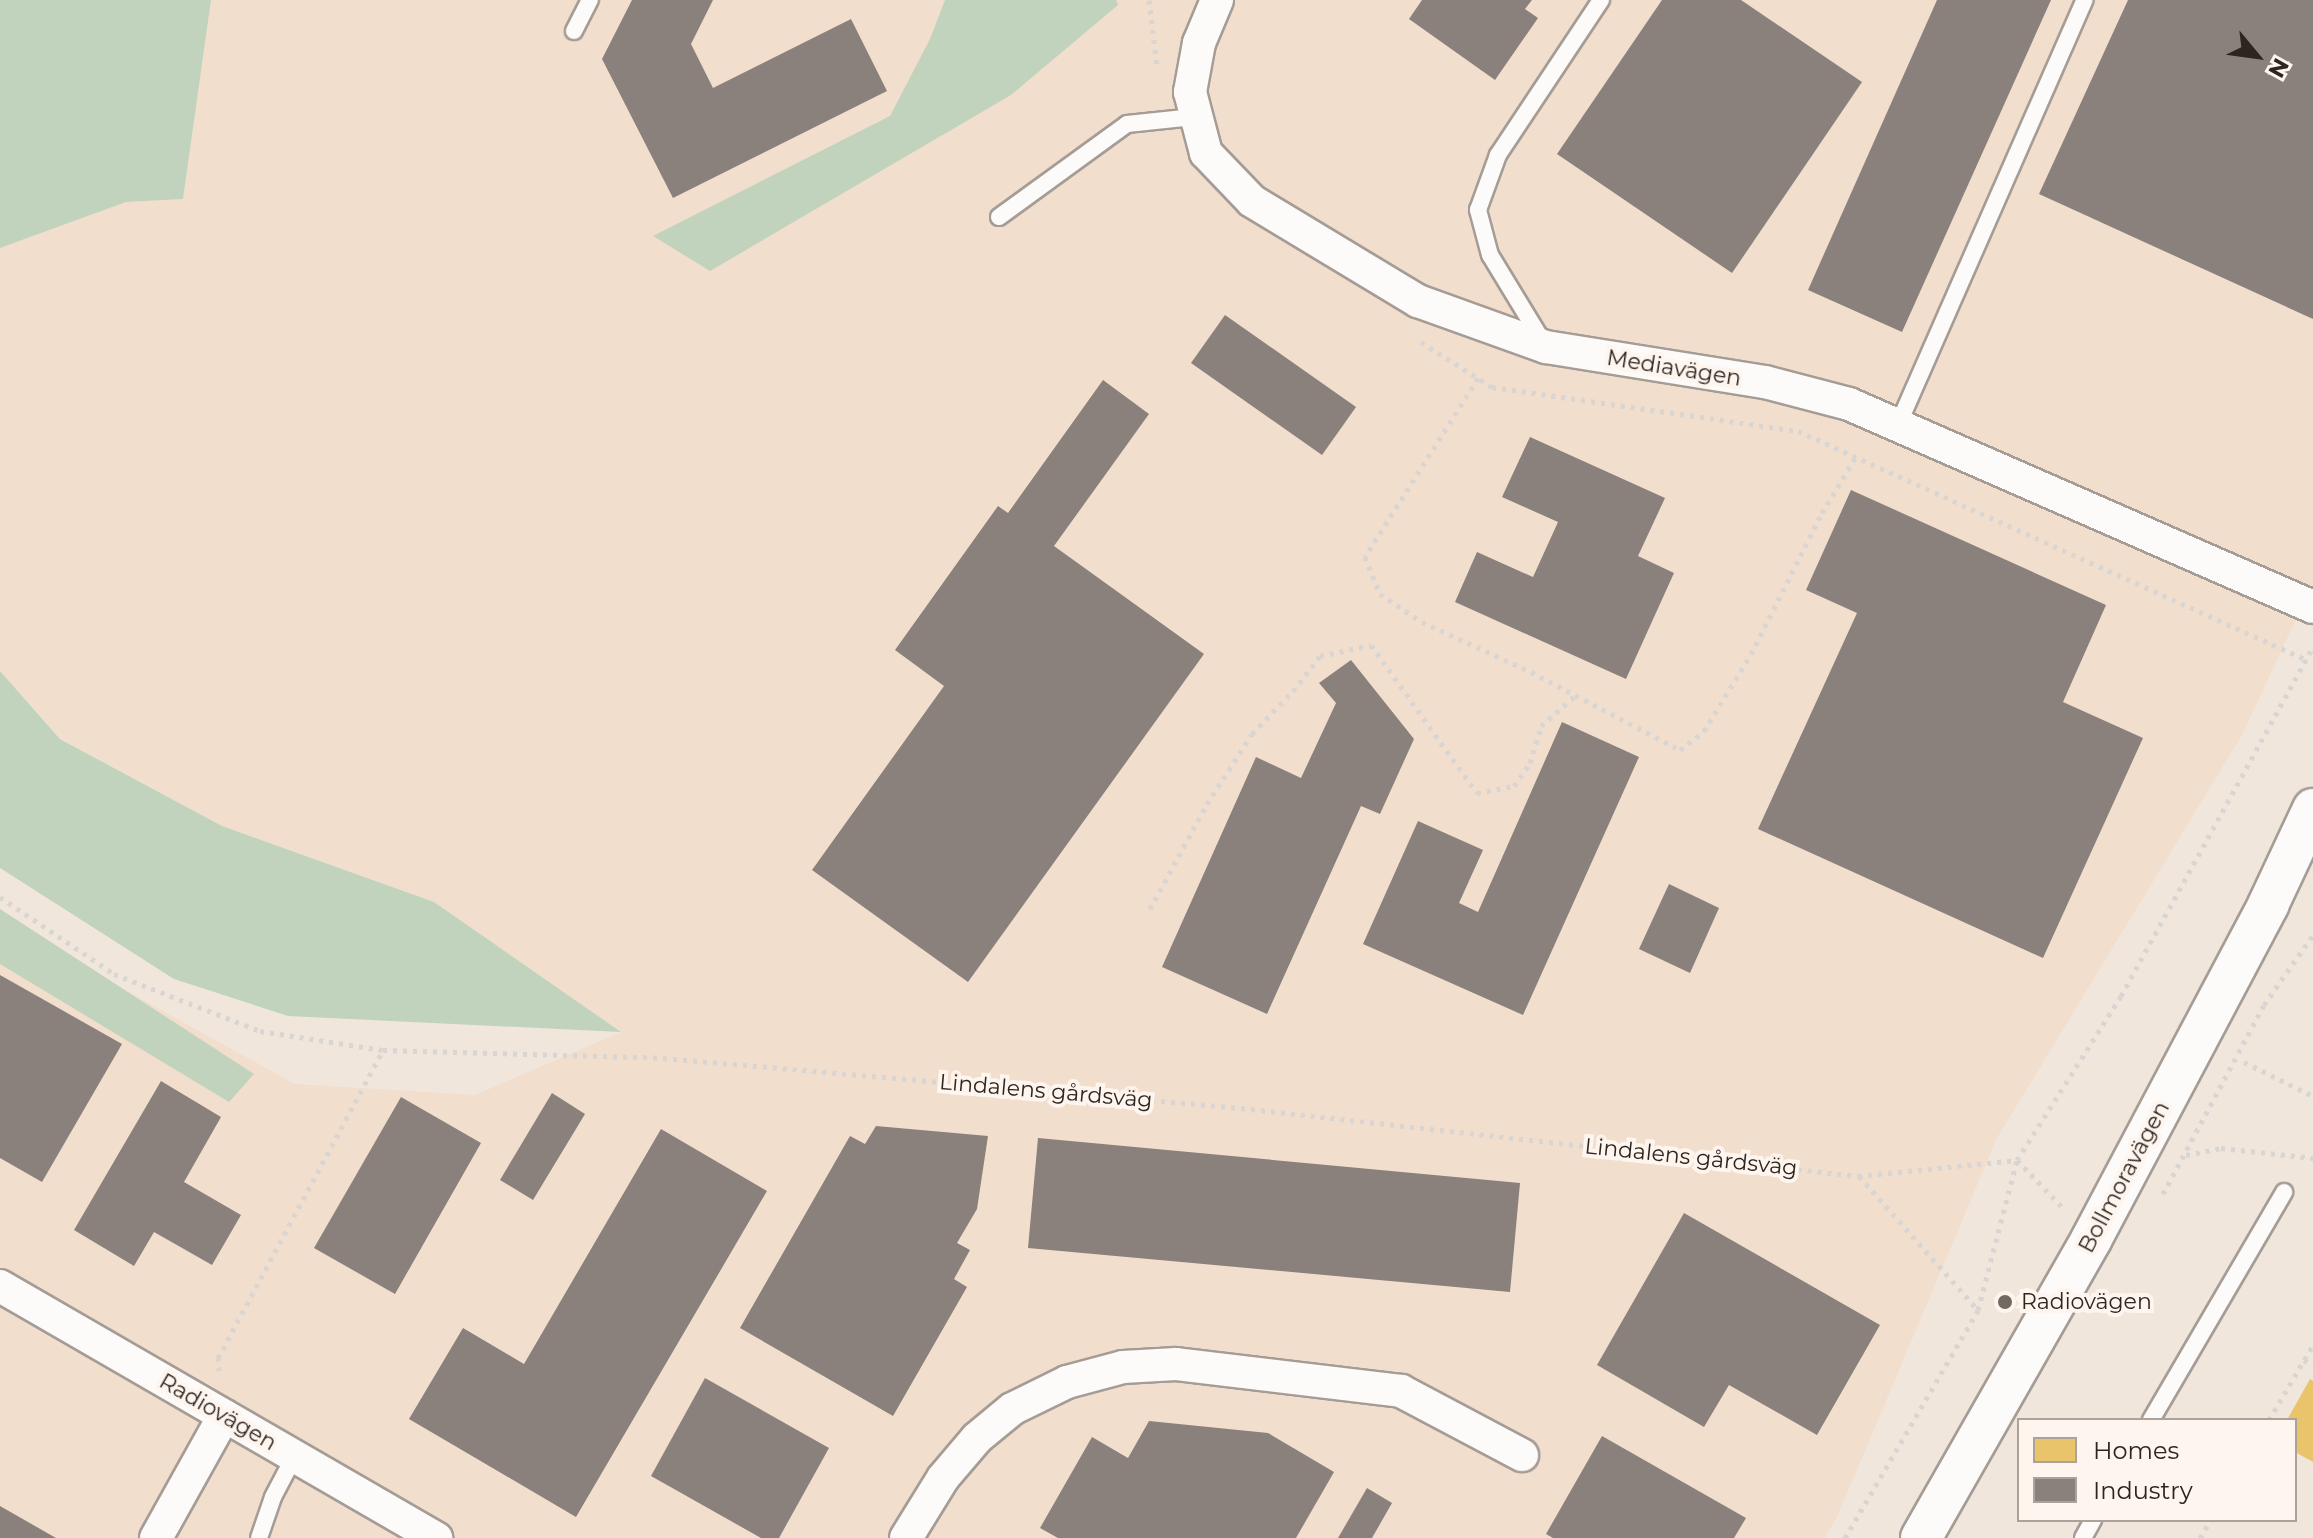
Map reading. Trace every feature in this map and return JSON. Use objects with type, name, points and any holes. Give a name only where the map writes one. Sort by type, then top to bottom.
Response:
[{"type":"street","name":"Mediavägen","points":[[1217,0],[1199,43],[1190,92],[1194,117],[1206,153],[1252,201],[1418,301],[1546,347],[1765,382],[1849,404],[2313,607]]},
{"type":"street","name":"Bollmoravägen","points":[[1921,1538],[2092,1238],[2268,905],[2313,809]]},
{"type":"street","name":"Radiovägen","points":[[0,1286],[436,1538]]},
{"type":"street","points":[[906,1538],[943,1478],[977,1438],[1012,1409],[1067,1382],[1123,1367],[1176,1364],[1401,1391],[1522,1455]]},
{"type":"street","points":[[156,1538],[224,1416]]},
{"type":"lane","points":[[574,31],[590,0]]},
{"type":"lane","points":[[1546,347],[1490,255],[1478,210],[1498,155],[1601,0]]},
{"type":"lane","points":[[1898,425],[2085,0]]},
{"type":"lane","points":[[999,217],[1127,124],[1194,117]]},
{"type":"lane","points":[[2152,1418],[2284,1192]]},
{"type":"lane","points":[[259,1538],[273,1497],[294,1457]]},
{"type":"path","points":[[1478,378],[1365,557],[1380,594],[1422,622],[1531,672],[1680,750],[1704,731],[1751,654],[1822,513],[1855,458]]},
{"type":"path","points":[[1150,909],[1207,804],[1252,734],[1293,691],[1320,656],[1371,645],[1477,793],[1514,786],[1530,763],[1541,726],[1574,697]]},
{"type":"path","points":[[1845,1538],[1978,1310],[2017,1160],[2121,996],[2313,647]]},
{"type":"path","name":"Lindalens gårdsväg","points":[[0,897],[114,974],[260,1031],[383,1050],[710,1062],[1241,1108],[1858,1176],[2017,1160]]},
{"type":"path","points":[[2313,935],[2264,1005],[2186,1155],[2221,1148],[2313,1158]]},
{"type":"path","points":[[224,1416],[218,1358],[383,1050]]},
{"type":"path","points":[[2244,1062],[2313,1096]]},
{"type":"path","points":[[2017,1160],[2092,1238]]},
{"type":"path","points":[[1858,1176],[1978,1310]]},
{"type":"path","points":[[2270,1418],[2313,1345]]},
{"type":"path","points":[[2304,1360],[2313,1365]]},
{"type":"shaded area","points":[[211,0],[2313,0],[2313,583],[2242,735],[1997,1138],[1837,1517],[1825,1538],[0,1538],[0,921],[295,1084],[475,1095],[621,1032],[434,902],[222,826],[60,738],[0,671],[0,248],[126,202],[183,199]]},
{"type":"green space","points":[[0,0],[211,0],[183,199],[126,202],[0,248]]},
{"type":"green space","points":[[945,0],[1116,0],[1118,5],[1011,95],[710,271],[653,236],[890,116],[930,39]]},
{"type":"green space","points":[[0,671],[60,739],[222,826],[434,902],[621,1032],[288,1016],[174,979],[0,868]]},
{"type":"green space","points":[[0,909],[254,1074],[229,1102],[0,964]]},
{"type":"building: Homes","points":[[2310,1379],[2313,1381],[2313,1462],[2297,1453],[2297,1418],[2288,1418]]},
{"type":"building: Industry","points":[[632,0],[713,0],[691,44],[713,88],[851,19],[887,91],[673,198],[602,59]]},
{"type":"building: Industry","points":[[1422,0],[1532,0],[1525,9],[1538,18],[1495,80],[1409,19]]},
{"type":"building: Industry","points":[[1662,0],[1741,0],[1862,82],[1732,273],[1557,154]]},
{"type":"building: Industry","points":[[1937,0],[2051,0],[1902,332],[1808,290]]},
{"type":"building: Industry","points":[[2128,0],[2313,0],[2313,319],[2039,194]]},
{"type":"building: Industry","points":[[1225,315],[1356,407],[1322,455],[1191,363]]},
{"type":"building: Industry","points":[[1103,380],[1149,414],[1054,546],[1204,654],[968,982],[812,870],[944,686],[895,650],[998,506],[1008,513]]},
{"type":"building: Industry","points":[[1530,437],[1665,498],[1638,556],[1674,573],[1626,679],[1455,602],[1477,552],[1533,577],[1558,522],[1502,497]]},
{"type":"building: Industry","points":[[1851,490],[2106,605],[2063,702],[2143,738],[2043,958],[1758,829],[1857,613],[1806,590]]},
{"type":"building: Industry","points":[[1351,660],[1414,739],[1380,814],[1361,806],[1267,1014],[1162,967],[1256,757],[1301,778],[1336,703],[1319,683]]},
{"type":"building: Industry","points":[[1562,722],[1639,757],[1523,1015],[1363,944],[1418,821],[1483,850],[1459,903],[1478,912]]},
{"type":"building: Industry","points":[[1669,884],[1719,908],[1690,973],[1639,949]]},
{"type":"building: Industry","points":[[0,975],[122,1044],[42,1182],[0,1158]]},
{"type":"building: Industry","points":[[161,1081],[221,1117],[184,1182],[241,1215],[212,1265],[154,1232],[134,1266],[74,1230]]},
{"type":"building: Industry","points":[[552,1093],[585,1114],[533,1200],[500,1180]]},
{"type":"building: Industry","points":[[401,1097],[481,1143],[395,1294],[314,1248]]},
{"type":"building: Industry","points":[[876,1126],[988,1136],[977,1209],[957,1243],[970,1250],[954,1279],[967,1287],[893,1416],[740,1328],[850,1136],[865,1144]]},
{"type":"building: Industry","points":[[661,1129],[767,1191],[576,1517],[409,1419],[463,1328],[524,1364]]},
{"type":"building: Industry","points":[[1038,1138],[1520,1183],[1510,1292],[1028,1248]]},
{"type":"building: Industry","points":[[1684,1213],[1880,1325],[1817,1435],[1729,1385],[1704,1427],[1597,1365]]},
{"type":"building: Industry","points":[[705,1378],[829,1448],[779,1538],[761,1538],[651,1476]]},
{"type":"building: Industry","points":[[1149,1421],[1268,1433],[1334,1472],[1296,1538],[1058,1538],[1040,1528],[1092,1437],[1128,1458]]},
{"type":"building: Industry","points":[[1602,1436],[1746,1518],[1734,1538],[1553,1538],[1546,1534]]},
{"type":"building: Industry","points":[[1367,1488],[1392,1503],[1372,1538],[1338,1538]]},
{"type":"building: Industry","points":[[0,1506],[56,1538],[0,1538]]},
{"type":"place","name":"Radiovägen","points":[[2005,1302]]}]
